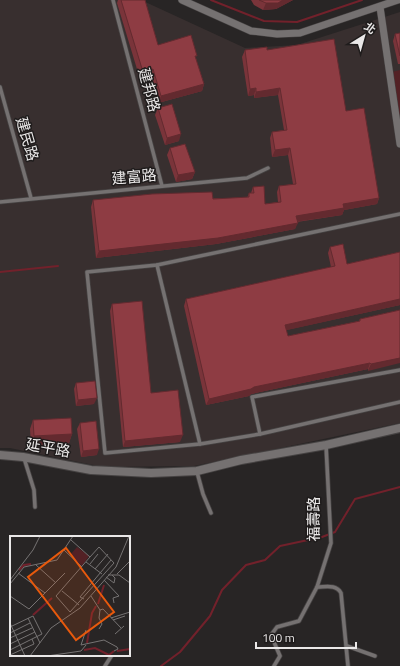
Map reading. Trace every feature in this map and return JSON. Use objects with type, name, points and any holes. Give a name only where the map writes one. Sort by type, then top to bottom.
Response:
[{"type":"street","points":[[182,0],[251,31],[277,34],[300,33],[398,0]]},
{"type":"street","points":[[380,7],[400,144]]},
{"type":"street","points":[[197,471],[241,460],[326,445],[400,428]]},
{"type":"street","name":"延平路","points":[[0,455],[23,457],[92,470],[151,473],[197,471]]},
{"type":"lane","name":"建邦路","points":[[113,0],[162,186]]},
{"type":"lane","name":"建民路","points":[[0,87],[31,198]]},
{"type":"lane","name":"建富路","points":[[0,202],[247,178],[268,168]]},
{"type":"lane","points":[[400,214],[157,265],[87,272],[105,453],[200,444],[260,434],[400,402]]},
{"type":"lane","points":[[157,265],[200,444]]},
{"type":"lane","points":[[260,434],[252,397],[400,370]]},
{"type":"lane","name":"福壽路","points":[[274,666],[280,656],[271,635],[277,627],[299,620],[317,587],[331,543],[326,445]]},
{"type":"lane","points":[[23,457],[34,490],[35,507]]},
{"type":"lane","points":[[197,471],[203,494],[211,513]]},
{"type":"lane","points":[[317,587],[335,587],[341,593],[348,666]]},
{"type":"lane","points":[[347,646],[375,656]]},
{"type":"lane","points":[[106,666],[111,656]]},
{"type":"shaded area","points":[[0,0],[141,0],[245,48],[297,45],[400,12],[400,423],[194,466],[103,467],[10,448],[0,448]]},
{"type":"shaded area","points":[[400,70],[400,122],[392,72]]},
{"type":"building","points":[[121,0],[145,0],[158,45],[191,35],[197,56],[195,56],[204,84],[161,96],[153,69],[143,72]]},
{"type":"building","points":[[259,0],[283,0],[278,3],[266,3]]},
{"type":"building","points":[[400,33],[400,56],[395,34]]},
{"type":"building","points":[[334,39],[346,111],[364,108],[379,198],[343,204],[344,208],[296,216],[298,223],[218,238],[99,251],[93,200],[152,194],[212,192],[213,199],[249,197],[249,193],[254,193],[253,187],[264,186],[265,204],[281,202],[279,186],[296,184],[290,148],[275,150],[272,132],[287,130],[280,88],[256,92],[256,88],[250,89],[245,50],[267,47],[267,50]]},
{"type":"building","points":[[172,104],[181,134],[167,138],[158,108]]},
{"type":"building","points":[[185,144],[195,172],[178,175],[170,148]]},
{"type":"building","points":[[343,244],[347,264],[400,252],[400,299],[285,325],[288,336],[360,321],[360,319],[400,310],[400,358],[254,387],[209,399],[186,299],[335,266],[330,247]]},
{"type":"building","points":[[142,301],[151,393],[178,390],[183,435],[125,441],[112,304]]},
{"type":"building","points":[[95,381],[97,398],[78,400],[76,383]]},
{"type":"building","points":[[71,418],[72,434],[34,436],[33,420]]},
{"type":"building","points":[[96,421],[99,449],[83,451],[80,423]]},
{"type":"waterway","points":[[211,0],[264,21],[297,22],[362,0]]},
{"type":"waterway","points":[[0,272],[58,266]]},
{"type":"waterway","points":[[161,666],[180,652],[210,616],[222,590],[246,565],[265,560],[280,546],[322,537],[335,532],[355,499],[400,487]]}]
